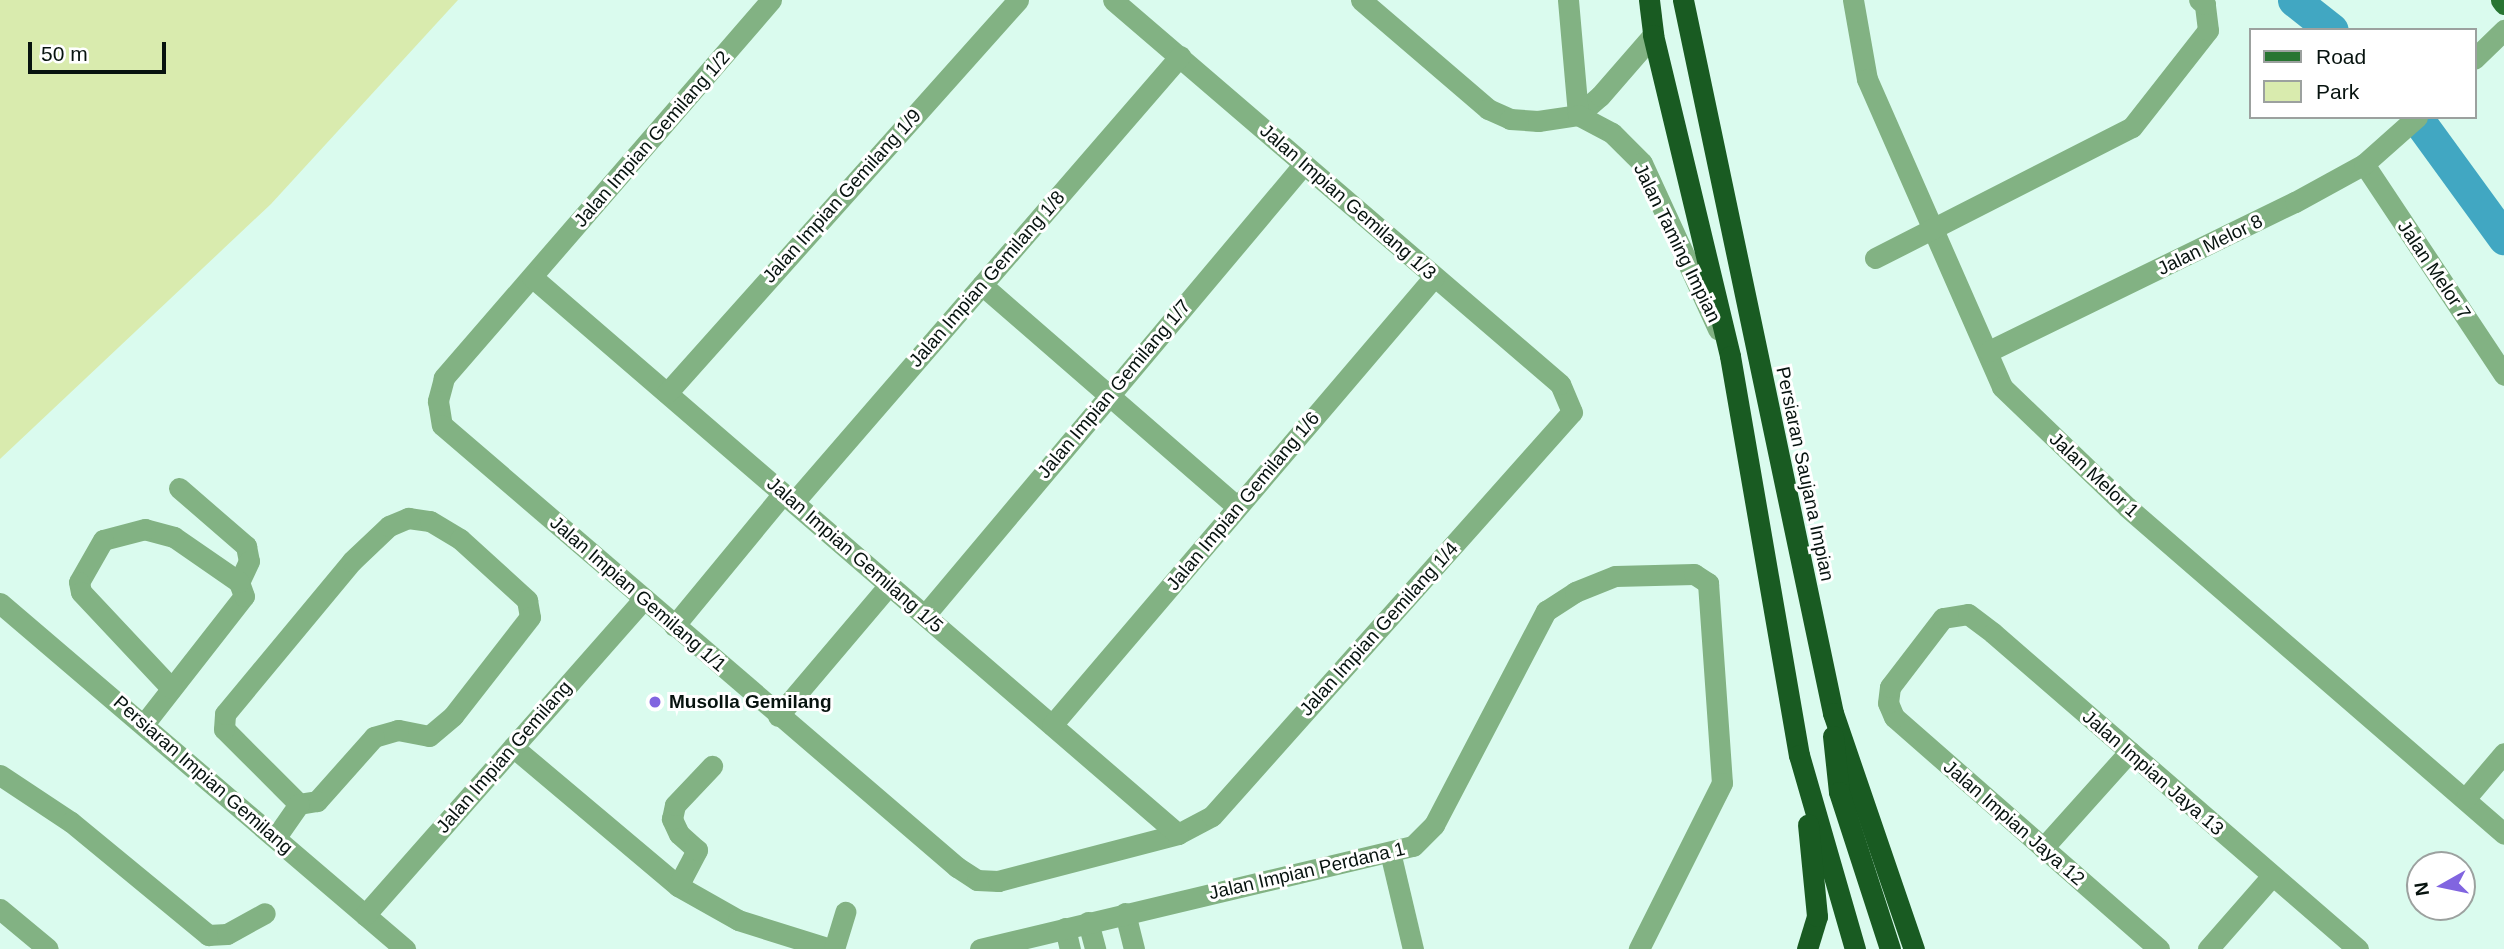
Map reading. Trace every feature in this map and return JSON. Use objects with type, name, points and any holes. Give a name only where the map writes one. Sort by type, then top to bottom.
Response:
[{"type":"highway","points":[[1649,0],[1653,35],[1730,356],[1799,755],[1816,887],[1817,916],[1807,949]]},
{"type":"highway","name":"Persiaran Saujana Impian","points":[[1683,0],[1833,713],[1914,949]]},
{"type":"highway","points":[[1833,713],[1833,766],[1839,792],[1890,949]]},
{"type":"highway","points":[[1799,755],[1855,949]]},
{"type":"main road","points":[[2501,0],[2504,4]]},
{"type":"street","name":"Jalan Impian Gemilang 1/2","points":[[532,277],[771,0]]},
{"type":"street","name":"Jalan Impian Gemilang 1/9","points":[[667,393],[1018,0]]},
{"type":"street","name":"Jalan Impian Gemilang 1/3","points":[[1113,0],[1560,384],[1572,412]]},
{"type":"street","points":[[1362,0],[1488,109],[1510,119],[1538,121],[1578,115],[1600,96],[1653,35]]},
{"type":"street","points":[[1568,0],[1578,115]]},
{"type":"street","name":"Jalan Melor 1","points":[[1853,0],[1867,79],[1989,351],[1997,378],[2009,395],[2127,507],[2504,834]]},
{"type":"street","points":[[1875,258],[1935,230],[2132,127],[2208,30],[2205,4],[2199,0]]},
{"type":"street","points":[[2476,57],[2504,30]]},
{"type":"street","name":"Jalan Impian Gemilang 1/8","points":[[674,626],[982,285],[1180,57]]},
{"type":"street","name":"Jalan Taming Impian","points":[[1578,115],[1612,133],[1642,163],[1730,356]]},
{"type":"street","name":"Jalan Melor 8","points":[[1989,351],[2364,164],[2410,124]]},
{"type":"street","name":"Jalan Impian Gemilang 1/7","points":[[925,615],[1304,164]]},
{"type":"street","name":"Jalan Melor 7","points":[[2364,164],[2504,375]]},
{"type":"street","name":"Jalan Impian Gemilang 1/6","points":[[1052,724],[1434,276]]},
{"type":"street","name":"Jalan Impian Gemilang 1/5","points":[[532,277],[1178,834]]},
{"type":"street","name":"Jalan Impian Gemilang 1/1","points":[[532,277],[444,378],[438,401],[442,425],[778,716],[977,880],[998,881],[1178,834]]},
{"type":"street","points":[[982,285],[1237,507]]},
{"type":"street","name":"Jalan Impian Gemilang 1/4","points":[[1178,834],[1212,816],[1572,412]]},
{"type":"street","points":[[179,488],[246,546],[249,561],[239,582]]},
{"type":"street","points":[[276,837],[299,804],[317,801],[374,737],[398,730],[429,736],[445,723],[530,617],[527,600],[460,540],[430,521],[408,518],[389,526],[352,561],[225,714],[224,729],[299,804]]},
{"type":"street","points":[[144,724],[244,596],[239,582],[174,537],[145,529],[103,540],[79,582],[81,592],[171,688]]},
{"type":"street","name":"Jalan Impian Perdana 1","points":[[980,949],[1413,846],[1434,825],[1546,611],[1574,592],[1615,576],[1694,574],[1708,583],[1722,783],[1639,949]]},
{"type":"street","points":[[778,716],[889,585]]},
{"type":"street","name":"Jalan Impian Gemilang","points":[[365,915],[644,599]]},
{"type":"street","name":"Persiaran Impian Gemilang","points":[[0,603],[405,949]]},
{"type":"street","name":"Jalan Impian Jaya 13","points":[[1890,687],[1943,618],[1968,614],[2358,949]]},
{"type":"street","name":"Jalan Impian Jaya 12","points":[[1890,687],[1888,703],[1894,717],[2159,949]]},
{"type":"street","points":[[513,747],[678,886],[738,920],[832,949],[845,912]]},
{"type":"street","points":[[2043,848],[2130,751]]},
{"type":"street","points":[[2465,799],[2504,753]]},
{"type":"street","points":[[678,886],[697,850],[679,834],[671,819],[675,805],[712,766]]},
{"type":"street","points":[[0,775],[71,822],[208,935],[227,934],[265,913]]},
{"type":"street","points":[[1390,852],[1413,949]]},
{"type":"street","points":[[2208,949],[2271,877]]},
{"type":"street","points":[[0,909],[48,949]]},
{"type":"street","points":[[1125,914],[1134,949]]},
{"type":"street","points":[[1088,922],[1095,949]]},
{"type":"street","points":[[1065,928],[1070,949]]},
{"type":"green space","points":[[0,0],[458,0],[271,204],[0,459]]},
{"type":"waterway","points":[[2294,0],[2329,28]]},
{"type":"waterway","points":[[2417,119],[2504,238]]},
{"type":"place","name":"Musolla Gemilang","points":[[655,702]]}]
